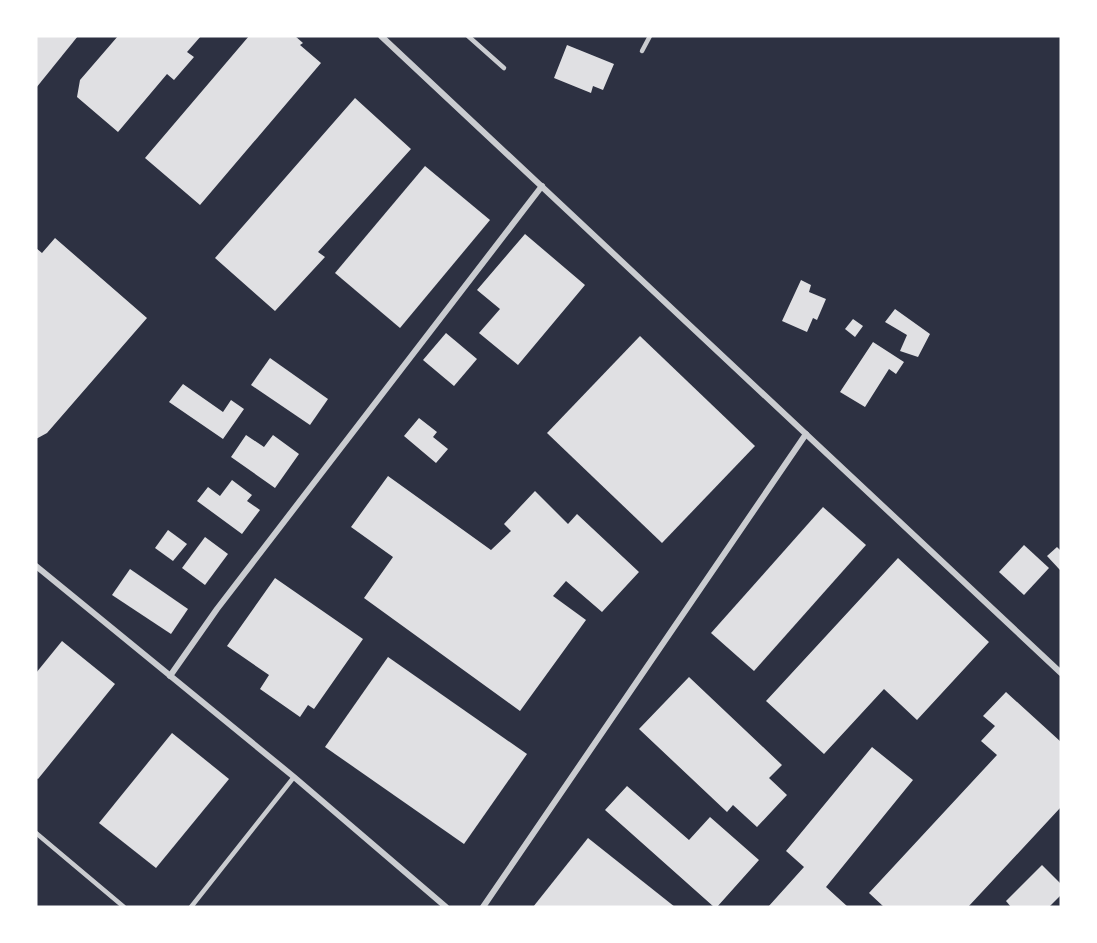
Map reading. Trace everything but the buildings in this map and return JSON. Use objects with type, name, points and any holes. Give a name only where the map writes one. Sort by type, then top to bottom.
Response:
[{"type":"street","points":[[385,37],[1061,673]]},
{"type":"street","points":[[170,676],[217,609],[542,186]]},
{"type":"street","points":[[483,907],[806,434]]},
{"type":"street","points":[[36,566],[294,777],[446,907]]},
{"type":"lane","points":[[468,36],[504,68]]},
{"type":"lane","points":[[642,51],[650,36]]},
{"type":"lane","points":[[191,907],[294,777]]},
{"type":"lane","points":[[36,833],[124,907]]}]
